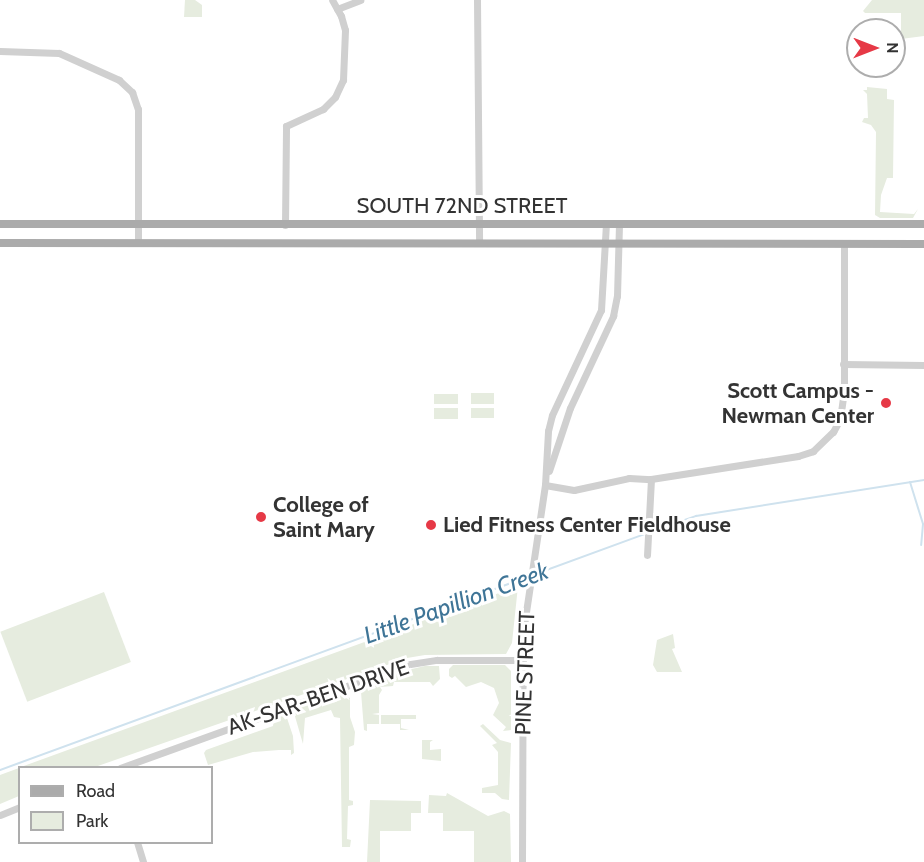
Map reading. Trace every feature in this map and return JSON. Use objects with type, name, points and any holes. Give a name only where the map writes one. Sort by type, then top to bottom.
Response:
[{"type":"main road","name":"SOUTH 72ND STREET","points":[[0,224],[924,224]]},
{"type":"main road","name":"SOUTH 72ND STREET","points":[[0,243],[138,241],[924,244]]},
{"type":"street","points":[[285,225],[285,129],[290,123],[311,117],[323,109],[341,86],[346,38],[332,0]]},
{"type":"street","points":[[337,9],[360,0]]},
{"type":"street","points":[[477,0],[479,243]]},
{"type":"street","points":[[0,51],[59,52],[119,81],[132,92],[138,109],[138,241]]},
{"type":"street","name":"PINE STREET","points":[[545,485],[565,419],[613,316],[617,292],[619,223]]},
{"type":"street","name":"PINE STREET","points":[[522,862],[523,660],[527,607],[545,485],[548,431],[552,415],[602,310],[606,224]]},
{"type":"street","points":[[545,485],[574,490],[629,478],[651,479],[798,456],[813,451],[824,442],[840,420],[844,391],[844,244]]},
{"type":"street","points":[[843,364],[924,365]]},
{"type":"street","points":[[647,555],[651,479]]},
{"type":"street","name":"AK-SAR-BEN DRIVE","points":[[126,766],[404,665],[437,660],[523,660]]},
{"type":"street","points":[[0,815],[18,808]]},
{"type":"street","points":[[137,844],[143,862]]},
{"type":"green space","points":[[185,0],[195,0],[202,5],[202,17],[184,17]]},
{"type":"green space","points":[[872,0],[924,0],[924,36],[906,38],[906,18],[901,18],[901,13],[865,13],[863,11]]},
{"type":"green space","points":[[867,87],[887,89],[887,99],[894,100],[893,178],[887,178],[881,195],[880,212],[914,214],[918,209],[913,218],[880,218],[875,215],[876,132],[871,125],[862,122],[864,118],[868,118],[867,94],[863,90],[867,90]]},
{"type":"green space","points":[[471,393],[494,393],[494,404],[471,404]]},
{"type":"green space","points":[[434,394],[458,394],[458,404],[434,404]]},
{"type":"green space","points":[[434,408],[458,408],[458,419],[434,419]]},
{"type":"green space","points":[[471,408],[494,408],[494,418],[471,418]]},
{"type":"green space","points":[[518,586],[512,643],[506,654],[425,655],[407,658],[98,766],[24,766]]},
{"type":"green space","points":[[104,592],[131,662],[27,702],[0,632]]},
{"type":"green space","points":[[673,634],[675,648],[672,649],[682,672],[657,672],[653,665],[657,640]]},
{"type":"green space","points":[[453,665],[505,665],[511,671],[511,730],[503,731],[506,727],[493,715],[499,703],[494,688],[481,682],[466,687],[455,676],[452,678],[449,676],[449,669]]},
{"type":"green space","points":[[425,666],[439,666],[440,679],[433,686],[430,682],[394,682],[393,686],[380,687],[382,690],[379,695],[379,713],[372,714],[379,715],[379,724],[367,724],[367,731],[364,730],[361,692],[363,686],[403,671]]},
{"type":"green space","points":[[343,693],[350,698],[350,717],[355,732],[354,745],[349,747],[349,800],[353,801],[353,805],[348,806],[347,839],[351,840],[350,847],[342,847],[340,718],[334,717],[331,710],[305,718],[303,744],[294,713],[299,707]]},
{"type":"green space","points":[[279,715],[287,718],[293,736],[294,753],[291,755],[291,750],[253,752],[208,765],[204,753],[206,750],[273,726],[274,717]]},
{"type":"green space","points":[[381,715],[416,715],[416,719],[401,719],[401,728],[409,730],[400,730],[400,724],[381,724]]},
{"type":"green space","points":[[483,724],[500,740],[511,743],[509,800],[502,799],[495,793],[482,793],[482,788],[498,785],[498,752],[492,745],[497,743],[480,726]]},
{"type":"green space","points":[[422,740],[433,740],[430,742],[430,750],[441,749],[441,761],[422,759]]},
{"type":"green space","points":[[18,768],[18,796],[0,804],[0,775]]},
{"type":"green space","points":[[447,793],[488,816],[504,811],[510,814],[511,862],[474,862],[474,831],[443,831],[443,813],[428,813],[429,795],[446,796]]},
{"type":"green space","points":[[370,800],[421,801],[421,813],[411,813],[411,831],[380,831],[380,862],[367,862]]},
{"type":"waterway","name":"Little Papillion Creek","points":[[650,532],[696,516],[924,480]]},
{"type":"waterway","points":[[910,482],[923,524],[921,545]]},
{"type":"waterway","name":"Little Papillion Creek","points":[[0,770],[645,534]]},
{"type":"place","name":"Scott Campus - Newman Center","points":[[886,403]]},
{"type":"place","name":"College of Saint Mary","points":[[261,517]]},
{"type":"place","name":"Lied Fitness Center Fieldhouse","points":[[431,525]]}]
